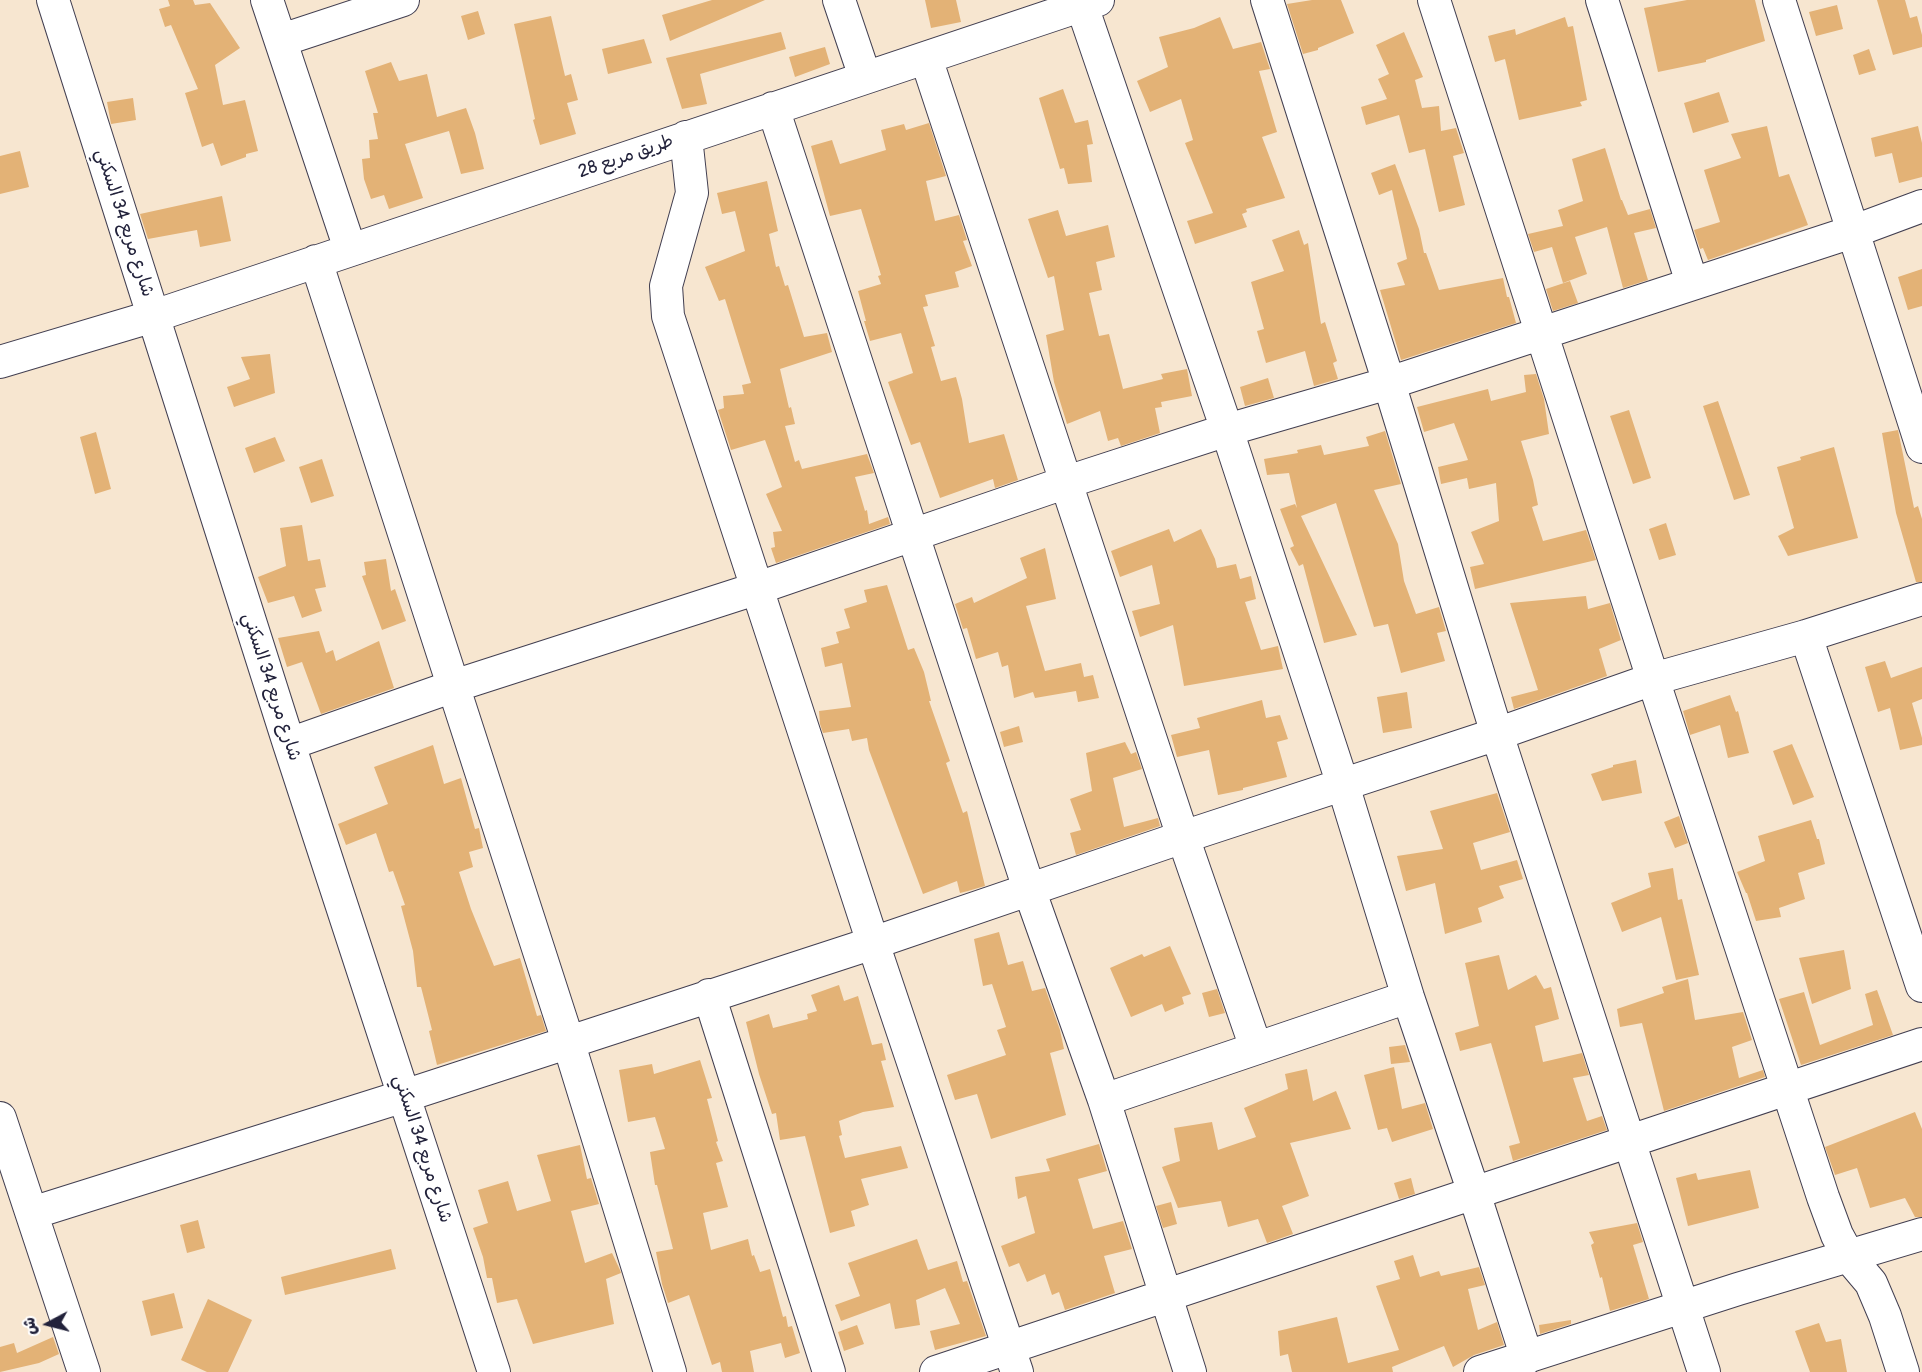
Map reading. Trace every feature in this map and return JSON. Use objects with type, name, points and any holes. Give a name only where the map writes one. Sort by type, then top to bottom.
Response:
[{"type":"street","name":"شارع مربع 34 السكني","points":[[53,0],[289,744],[494,1372]]},
{"type":"street","points":[[267,0],[350,249]]},
{"type":"street","points":[[282,40],[403,0]]},
{"type":"street","points":[[839,0],[865,77]]},
{"type":"street","points":[[1267,0],[1389,382],[1497,734],[1704,1372]]},
{"type":"street","points":[[1434,0],[1787,1089],[1837,1235],[1848,1257],[1871,1283],[1886,1316],[1903,1372]]},
{"type":"street","points":[[1602,0],[1692,283]]},
{"type":"street","points":[[1779,0],[1922,447]]},
{"type":"street","name":"طريق مربع 28","points":[[0,362],[154,316],[926,58],[1086,2]]},
{"type":"street","points":[[1086,2],[1343,785],[1408,997],[1527,1358]]},
{"type":"street","points":[[926,58],[1256,1048]]},
{"type":"street","points":[[773,108],[1029,889],[1104,1100],[1190,1372]]},
{"type":"street","points":[[686,137],[692,193],[666,286],[668,316],[873,943],[1013,1360]]},
{"type":"street","points":[[289,744],[454,686],[758,588],[1067,482],[1227,430],[1389,382],[1852,232],[1922,206]]},
{"type":"street","points":[[316,261],[568,1041],[670,1372]]},
{"type":"street","points":[[32,1213],[404,1096],[873,943],[1497,734],[1653,679],[1806,636],[1922,599]]},
{"type":"street","points":[[1806,636],[1922,986]]},
{"type":"street","points":[[709,995],[829,1372]]},
{"type":"street","points":[[1104,1100],[1408,997]]},
{"type":"street","points":[[936,1372],[1013,1360],[1166,1294],[1922,1044]]},
{"type":"street","points":[[0,1118],[6,1160],[32,1213],[84,1372]]},
{"type":"street","points":[[1489,1371],[1684,1306],[1922,1234]]},
{"type":"building","points":[[168,0],[193,0],[195,5],[210,3],[240,48],[215,65],[223,105],[245,100],[258,151],[221,166],[213,143],[202,147],[185,93],[198,89],[171,25],[165,27],[159,9],[170,6]]},
{"type":"building","points":[[712,0],[765,0],[670,41],[662,15]]},
{"type":"building","points":[[925,0],[956,0],[961,22],[931,28]]},
{"type":"building","points":[[1312,0],[1341,0],[1354,33],[1318,48],[1318,50],[1303,54],[1287,4]]},
{"type":"building","points":[[1687,0],[1755,0],[1765,41],[1706,60],[1706,62],[1658,72],[1644,8]]},
{"type":"building","points":[[1877,0],[1905,0],[1910,18],[1917,16],[1922,35],[1922,47],[1893,55]]},
{"type":"building","points":[[1837,5],[1843,29],[1816,36],[1809,12]]},
{"type":"building","points":[[478,11],[485,34],[468,40],[461,16]]},
{"type":"building","points":[[551,16],[565,76],[571,74],[578,100],[567,103],[576,134],[540,145],[514,24]]},
{"type":"building","points":[[1220,17],[1233,49],[1261,42],[1270,69],[1259,71],[1277,132],[1262,137],[1285,198],[1246,209],[1247,212],[1242,214],[1247,227],[1195,244],[1187,221],[1213,213],[1185,143],[1193,140],[1181,99],[1150,112],[1137,81],[1168,67],[1159,37],[1194,28]]},
{"type":"building","points":[[1565,17],[1568,27],[1573,26],[1587,100],[1580,102],[1582,106],[1519,120],[1505,59],[1495,62],[1488,36],[1515,29],[1516,35]]},
{"type":"building","points":[[781,32],[786,49],[700,74],[707,104],[682,109],[666,58]]},
{"type":"building","points":[[1404,32],[1423,77],[1415,80],[1422,108],[1439,106],[1441,131],[1456,128],[1464,153],[1453,156],[1465,205],[1439,212],[1425,149],[1409,153],[1399,115],[1366,125],[1361,107],[1387,99],[1378,79],[1389,74],[1376,45]]},
{"type":"building","points":[[644,39],[652,63],[608,74],[602,49]]},
{"type":"building","points":[[825,47],[830,64],[795,77],[789,57]]},
{"type":"building","points":[[1869,49],[1876,70],[1859,75],[1853,55]]},
{"type":"building","points":[[391,62],[399,81],[427,74],[437,117],[466,108],[484,169],[461,174],[449,131],[405,144],[423,198],[389,209],[384,195],[371,199],[364,179],[362,159],[370,158],[369,140],[378,139],[373,113],[378,113],[365,71]]},
{"type":"building","points":[[1063,89],[1075,123],[1088,120],[1093,144],[1087,145],[1092,182],[1068,184],[1064,168],[1060,169],[1039,98]]},
{"type":"building","points":[[1719,92],[1729,122],[1693,133],[1684,103]]},
{"type":"building","points":[[133,98],[136,120],[111,124],[107,102]]},
{"type":"building","points":[[929,123],[946,176],[926,181],[935,221],[959,215],[967,240],[963,241],[972,266],[955,272],[959,287],[925,295],[928,306],[923,307],[935,346],[931,347],[941,381],[956,377],[969,443],[1004,434],[1018,480],[995,488],[993,479],[940,498],[920,442],[911,445],[888,382],[913,373],[901,333],[870,341],[864,321],[866,321],[858,291],[881,284],[878,276],[881,275],[861,209],[830,216],[811,146],[832,140],[840,164],[886,150],[881,130],[904,124],[906,130]]},
{"type":"building","points":[[1767,126],[1779,177],[1789,174],[1808,225],[1708,260],[1703,248],[1700,249],[1694,230],[1720,222],[1704,170],[1741,158],[1731,134]]},
{"type":"building","points":[[1918,126],[1922,143],[1922,177],[1899,183],[1892,153],[1875,157],[1871,138]]},
{"type":"building","points":[[1605,148],[1628,215],[1650,209],[1656,228],[1634,233],[1648,280],[1623,288],[1607,227],[1575,237],[1587,274],[1563,283],[1552,247],[1534,252],[1528,234],[1563,226],[1558,210],[1583,201],[1572,159]]},
{"type":"building","points":[[20,151],[29,187],[0,194],[0,156]]},
{"type":"building","points":[[1395,164],[1419,229],[1424,253],[1426,253],[1439,290],[1503,278],[1516,323],[1401,360],[1380,290],[1405,285],[1397,263],[1407,259],[1392,190],[1379,195],[1371,173]]},
{"type":"building","points":[[767,181],[778,231],[769,234],[776,267],[779,266],[785,286],[788,285],[804,337],[827,333],[832,352],[780,369],[795,424],[785,426],[795,462],[799,460],[802,469],[867,454],[874,473],[855,477],[865,511],[867,510],[869,524],[888,517],[890,524],[776,563],[771,548],[775,547],[773,532],[782,531],[766,494],[782,487],[765,440],[731,450],[718,410],[724,408],[723,396],[744,394],[742,385],[751,383],[725,299],[719,301],[705,267],[745,251],[735,211],[722,214],[717,193]]},
{"type":"building","points":[[222,196],[231,241],[200,247],[197,230],[148,239],[140,214]]},
{"type":"building","points":[[1058,210],[1066,236],[1108,225],[1115,257],[1096,262],[1102,290],[1089,293],[1099,336],[1109,334],[1123,389],[1163,379],[1161,374],[1187,369],[1192,396],[1161,402],[1162,407],[1155,408],[1160,433],[1121,446],[1118,438],[1108,441],[1100,411],[1067,424],[1054,382],[1046,335],[1064,330],[1054,276],[1048,278],[1028,219]]},
{"type":"building","points":[[1299,230],[1304,245],[1308,243],[1321,324],[1325,322],[1337,361],[1333,363],[1338,379],[1314,386],[1305,351],[1266,363],[1257,331],[1264,329],[1251,282],[1284,271],[1272,240]]},
{"type":"building","points":[[1922,269],[1922,306],[1908,310],[1898,277]]},
{"type":"building","points":[[1570,281],[1578,303],[1553,311],[1546,289]]},
{"type":"building","points":[[270,354],[275,393],[234,407],[227,387],[250,379],[241,357]]},
{"type":"building","points":[[1536,374],[1544,399],[1549,434],[1521,441],[1538,505],[1532,507],[1543,541],[1586,530],[1596,560],[1475,589],[1470,567],[1484,564],[1471,532],[1499,521],[1496,483],[1469,489],[1467,478],[1441,484],[1438,467],[1468,460],[1454,423],[1424,432],[1417,407],[1488,389],[1491,401],[1526,392],[1524,375]]},
{"type":"building","points":[[1268,378],[1274,398],[1245,406],[1240,387]]},
{"type":"building","points":[[1718,401],[1750,495],[1734,500],[1703,406]]},
{"type":"building","points":[[1629,410],[1651,478],[1633,484],[1610,416]]},
{"type":"building","points":[[1898,430],[1914,508],[1918,506],[1922,519],[1922,582],[1916,582],[1896,513],[1882,433]]},
{"type":"building","points":[[1385,431],[1401,484],[1374,490],[1398,544],[1404,581],[1416,614],[1439,607],[1446,631],[1437,633],[1445,661],[1401,673],[1388,624],[1374,627],[1336,503],[1301,516],[1357,635],[1324,643],[1303,564],[1299,566],[1290,548],[1294,546],[1280,509],[1295,504],[1297,508],[1289,473],[1267,475],[1264,459],[1298,453],[1297,450],[1321,445],[1324,455],[1369,446],[1366,437]]},
{"type":"building","points":[[96,432],[111,489],[95,494],[80,437]]},
{"type":"building","points":[[275,437],[285,461],[254,473],[245,448]]},
{"type":"building","points":[[1834,447],[1858,538],[1788,556],[1778,536],[1794,528],[1777,467],[1801,460],[1800,457]]},
{"type":"building","points":[[322,459],[334,496],[311,503],[299,467]]},
{"type":"building","points":[[1666,523],[1676,555],[1659,560],[1649,529]]},
{"type":"building","points":[[302,525],[308,561],[320,559],[326,587],[315,589],[322,611],[302,618],[294,596],[268,603],[258,577],[286,566],[280,528]]},
{"type":"building","points":[[1169,529],[1174,542],[1201,529],[1217,568],[1236,564],[1240,579],[1251,576],[1256,599],[1245,602],[1261,650],[1278,646],[1283,669],[1184,686],[1173,625],[1140,637],[1132,611],[1160,604],[1152,565],[1120,577],[1111,551]]},
{"type":"building","points":[[1045,548],[1056,599],[1026,606],[1045,671],[1081,663],[1084,677],[1093,675],[1099,698],[1078,702],[1076,691],[1035,698],[1033,692],[1014,698],[1008,665],[1002,667],[998,652],[976,659],[967,628],[963,629],[955,604],[972,597],[974,603],[1027,578],[1020,558]]},
{"type":"building","points":[[386,559],[391,591],[395,589],[406,621],[382,630],[362,576],[366,575],[364,562]]},
{"type":"building","points":[[887,585],[908,650],[914,648],[924,672],[931,701],[929,701],[950,761],[946,763],[963,813],[967,811],[985,886],[960,893],[957,881],[923,894],[869,750],[867,738],[852,741],[849,729],[823,733],[820,724],[819,711],[851,707],[842,663],[825,667],[821,648],[839,643],[836,632],[850,628],[844,609],[867,602],[864,590]]},
{"type":"building","points":[[1586,596],[1588,609],[1610,603],[1621,640],[1599,649],[1607,676],[1514,709],[1511,697],[1538,690],[1510,603]]},
{"type":"building","points":[[319,631],[326,653],[333,650],[336,661],[379,641],[394,688],[321,714],[302,662],[287,667],[278,638]]},
{"type":"building","points":[[1885,661],[1891,678],[1922,667],[1922,699],[1912,703],[1922,745],[1900,750],[1890,708],[1878,712],[1865,667]]},
{"type":"building","points":[[1407,692],[1412,728],[1383,733],[1377,697]]},
{"type":"building","points":[[1730,695],[1736,712],[1738,711],[1749,753],[1728,758],[1720,725],[1690,735],[1683,711]]},
{"type":"building","points":[[1262,700],[1266,718],[1280,715],[1288,739],[1277,742],[1287,777],[1218,795],[1209,750],[1177,757],[1171,735],[1200,728],[1197,718]]},
{"type":"building","points":[[1019,726],[1023,742],[1004,747],[1000,732]]},
{"type":"building","points":[[1125,742],[1131,754],[1136,752],[1142,769],[1113,778],[1124,827],[1158,818],[1160,826],[1076,855],[1070,833],[1081,830],[1070,799],[1092,791],[1086,753]]},
{"type":"building","points":[[1792,744],[1814,797],[1793,805],[1773,751]]},
{"type":"building","points":[[433,745],[444,784],[461,778],[475,829],[479,828],[483,848],[469,852],[473,867],[459,872],[471,909],[494,966],[520,958],[537,1016],[541,1015],[546,1031],[437,1065],[429,1031],[432,1030],[421,987],[417,987],[413,951],[401,906],[405,905],[393,871],[389,872],[376,833],[346,845],[338,824],[388,804],[374,767]]},
{"type":"building","points":[[1636,760],[1642,793],[1602,801],[1591,774],[1613,767],[1613,765]]},
{"type":"building","points":[[1497,793],[1510,832],[1473,843],[1481,870],[1517,860],[1523,879],[1499,886],[1504,898],[1478,908],[1482,922],[1445,934],[1435,883],[1406,891],[1397,856],[1443,849],[1430,811]]},
{"type":"building","points":[[1679,816],[1688,843],[1675,848],[1664,822]]},
{"type":"building","points":[[1811,820],[1817,839],[1819,839],[1825,864],[1798,873],[1805,899],[1779,908],[1781,917],[1756,921],[1737,872],[1765,861],[1758,836]]},
{"type":"building","points":[[1673,868],[1678,900],[1682,899],[1699,975],[1676,980],[1661,917],[1622,932],[1611,903],[1651,887],[1648,873]]},
{"type":"building","points":[[999,932],[1008,965],[1023,961],[1032,991],[1045,988],[1060,1030],[1064,1049],[1050,1053],[1066,1115],[991,1139],[977,1094],[955,1100],[947,1075],[1006,1055],[997,1030],[1006,1027],[992,984],[983,986],[974,939]]},
{"type":"building","points":[[1170,946],[1191,994],[1182,997],[1184,1004],[1165,1012],[1162,1004],[1131,1017],[1110,968],[1142,954],[1144,957]]},
{"type":"building","points":[[1844,950],[1851,989],[1812,1004],[1799,958]]},
{"type":"building","points":[[1499,955],[1508,990],[1536,975],[1544,989],[1551,987],[1559,1019],[1535,1026],[1543,1062],[1582,1053],[1589,1075],[1573,1078],[1587,1121],[1602,1116],[1607,1130],[1513,1161],[1509,1146],[1520,1143],[1491,1043],[1460,1051],[1455,1033],[1479,1026],[1465,963]]},
{"type":"building","points":[[1688,979],[1695,1020],[1743,1012],[1752,1040],[1732,1047],[1739,1078],[1763,1070],[1765,1077],[1664,1111],[1642,1023],[1620,1027],[1617,1009],[1664,993],[1662,987]]},
{"type":"building","points":[[839,985],[844,1001],[858,996],[872,1045],[882,1043],[886,1060],[881,1061],[894,1107],[863,1112],[839,1121],[842,1135],[839,1136],[845,1158],[901,1146],[908,1168],[861,1179],[869,1205],[851,1211],[855,1226],[830,1233],[805,1136],[780,1140],[776,1113],[772,1114],[746,1022],[769,1014],[773,1028],[808,1019],[807,1014],[817,1011],[811,995]]},
{"type":"building","points":[[1217,989],[1225,1013],[1209,1017],[1202,993]]},
{"type":"building","points":[[1877,990],[1893,1035],[1801,1065],[1779,999],[1804,992],[1820,1045],[1873,1025],[1865,994]]},
{"type":"building","points":[[1405,1045],[1410,1062],[1391,1064],[1389,1047]]},
{"type":"building","points":[[700,1060],[712,1098],[707,1099],[718,1141],[716,1142],[723,1161],[716,1163],[728,1207],[703,1213],[711,1250],[748,1239],[752,1256],[754,1255],[760,1272],[770,1269],[783,1317],[786,1316],[788,1327],[792,1326],[800,1353],[785,1358],[781,1343],[750,1351],[754,1372],[722,1372],[720,1362],[712,1365],[689,1295],[668,1303],[656,1252],[673,1249],[657,1185],[655,1185],[650,1152],[665,1149],[655,1117],[628,1122],[619,1070],[652,1064],[654,1074]]},
{"type":"building","points":[[1394,1067],[1402,1109],[1425,1103],[1433,1129],[1392,1142],[1387,1128],[1378,1130],[1364,1075]]},
{"type":"building","points":[[1307,1069],[1313,1101],[1336,1091],[1351,1129],[1290,1143],[1309,1196],[1282,1206],[1293,1234],[1267,1243],[1258,1219],[1228,1227],[1221,1201],[1178,1208],[1162,1167],[1180,1161],[1174,1128],[1212,1122],[1218,1150],[1256,1137],[1244,1108],[1288,1089],[1285,1074]]},
{"type":"building","points":[[1915,1112],[1922,1129],[1922,1217],[1915,1217],[1905,1198],[1870,1208],[1857,1168],[1835,1175],[1825,1147]]},
{"type":"building","points":[[1099,1144],[1107,1171],[1078,1179],[1093,1229],[1123,1221],[1132,1249],[1104,1256],[1115,1293],[1065,1310],[1059,1292],[1052,1295],[1045,1274],[1027,1282],[1019,1263],[1009,1267],[1001,1246],[1035,1233],[1026,1196],[1018,1199],[1015,1177],[1050,1171],[1046,1159]]},
{"type":"building","points":[[580,1145],[587,1179],[591,1178],[599,1204],[571,1211],[585,1263],[612,1253],[620,1270],[621,1273],[606,1279],[614,1324],[533,1344],[517,1299],[497,1303],[492,1278],[487,1278],[483,1257],[473,1228],[488,1223],[478,1190],[508,1181],[517,1211],[551,1201],[537,1155]]},
{"type":"building","points":[[1750,1170],[1759,1208],[1688,1226],[1676,1178],[1696,1173],[1698,1180]]},
{"type":"building","points":[[1411,1178],[1415,1194],[1399,1199],[1394,1183]]},
{"type":"building","points":[[1171,1202],[1177,1224],[1163,1228],[1156,1206]]},
{"type":"building","points":[[198,1220],[205,1248],[187,1253],[180,1225]]},
{"type":"building","points":[[1637,1223],[1643,1242],[1633,1245],[1649,1299],[1610,1311],[1591,1245],[1594,1243],[1589,1232]]},
{"type":"building","points":[[917,1239],[928,1270],[957,1261],[963,1282],[967,1281],[986,1336],[935,1350],[930,1331],[960,1324],[945,1288],[916,1300],[920,1325],[895,1329],[890,1303],[841,1321],[835,1305],[860,1296],[848,1263]]},
{"type":"building","points":[[391,1249],[396,1269],[285,1295],[281,1277]]},
{"type":"building","points":[[1413,1255],[1420,1277],[1439,1271],[1441,1276],[1479,1267],[1485,1285],[1468,1289],[1478,1330],[1497,1322],[1504,1345],[1474,1355],[1453,1367],[1444,1346],[1392,1367],[1393,1372],[1292,1372],[1288,1354],[1280,1356],[1278,1331],[1337,1317],[1348,1363],[1399,1350],[1376,1286],[1400,1279],[1394,1261]]},
{"type":"building","points":[[174,1293],[183,1328],[151,1336],[142,1301]]},
{"type":"building","points":[[208,1299],[252,1320],[228,1372],[207,1372],[181,1360]]},
{"type":"building","points":[[1571,1320],[1571,1324],[1540,1334],[1539,1325]]},
{"type":"building","points":[[1819,1323],[1826,1342],[1841,1339],[1847,1372],[1810,1372],[1795,1331]]},
{"type":"building","points":[[857,1325],[864,1344],[844,1351],[838,1332]]},
{"type":"building","points":[[53,1337],[59,1354],[39,1363],[0,1372],[0,1347],[14,1343],[17,1353]]}]
